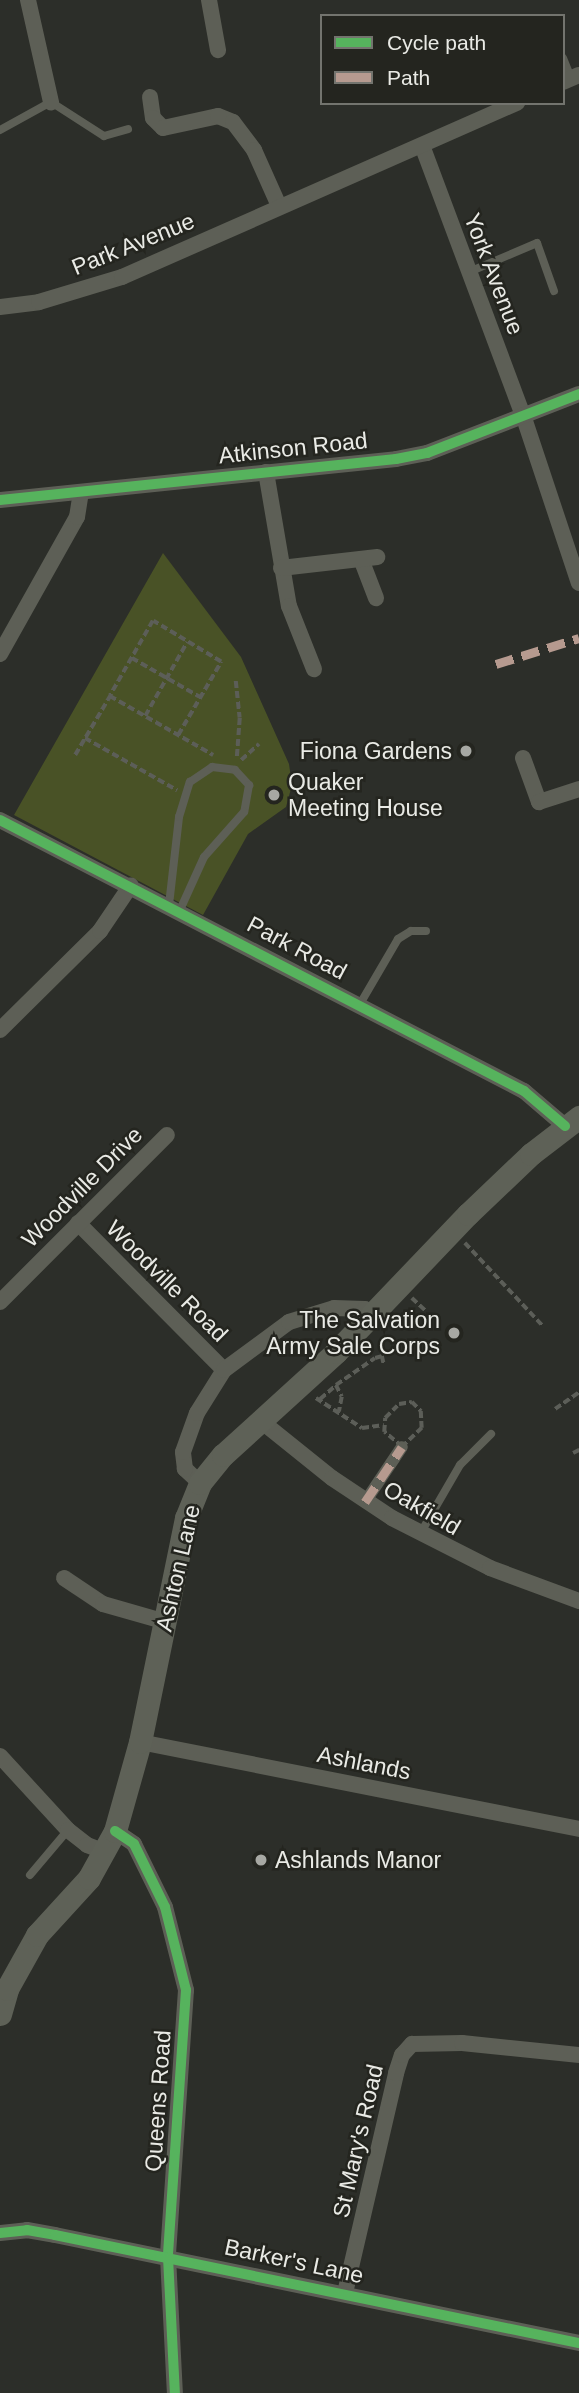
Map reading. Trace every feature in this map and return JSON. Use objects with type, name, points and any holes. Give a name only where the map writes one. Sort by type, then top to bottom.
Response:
[{"type":"main road","name":"Ashton Lane","points":[[0,2014],[7,1989],[37,1935],[89,1878],[110,1842],[140,1742],[186,1518],[200,1483],[372,1315],[475,1206],[572,1122]]},
{"type":"street","points":[[29,0],[51,102]]},
{"type":"street","points":[[209,0],[218,50]]},
{"type":"street","points":[[150,97],[153,118],[163,128],[218,116],[233,121],[254,150],[279,206]]},
{"type":"street","name":"Park Avenue","points":[[0,307],[39,302],[122,277],[279,206],[423,148],[513,105]]},
{"type":"street","name":"York Avenue","points":[[423,148],[523,415],[579,583]]},
{"type":"street","name":"Atkinson Road","points":[[0,500],[426,453],[579,394]]},
{"type":"street","name":"Atkinson Road","points":[[266,472],[289,606],[314,669]]},
{"type":"street","points":[[0,653],[77,517],[81,492]]},
{"type":"street","points":[[281,568],[377,557]]},
{"type":"street","points":[[360,559],[376,598]]},
{"type":"street","points":[[523,758],[540,802],[579,789]]},
{"type":"street","name":"Park Road","points":[[0,820],[175,907],[360,1004],[524,1091],[572,1122]]},
{"type":"street","points":[[0,1030],[100,931],[131,885]]},
{"type":"street","name":"Woodville Drive","points":[[0,1302],[167,1135]]},
{"type":"street","name":"Woodville Road","points":[[78,1223],[224,1370]]},
{"type":"street","points":[[200,1483],[185,1469],[183,1452],[197,1413],[224,1370],[289,1322],[334,1308],[365,1308],[372,1315]]},
{"type":"street","name":"Oakfield","points":[[261,1421],[365,1502],[420,1534],[490,1568],[579,1601]]},
{"type":"street","points":[[365,1502],[402,1447]]},
{"type":"street","points":[[64,1578],[103,1604],[166,1622]]},
{"type":"street","name":"Ashlands","points":[[140,1742],[579,1829]]},
{"type":"street","name":"Queens Road","points":[[0,1756],[68,1830],[87,1845],[110,1842],[134,1844],[149,1871],[179,1946],[186,1990],[168,2257],[175,2393]]},
{"type":"street","name":"St Mary's Road","points":[[345,2293],[396,2073],[402,2055],[412,2044],[453,2043],[579,2055]]},
{"type":"street","name":"Barker's Lane","points":[[0,2233],[27,2230],[579,2343]]},
{"type":"lane","points":[[0,130],[51,102],[104,136],[128,129]]},
{"type":"lane","points":[[469,272],[537,243],[554,291]]},
{"type":"lane","points":[[224,766],[243,776],[249,797],[237,822],[204,857],[175,907],[185,795],[200,772],[224,766]]},
{"type":"lane","points":[[360,1004],[398,939],[411,931],[426,931]]},
{"type":"lane","points":[[420,1534],[460,1465],[491,1434]]},
{"type":"lane","points":[[30,1875],[68,1830]]},
{"type":"path","points":[[75,755],[153,621],[221,662],[178,735]]},
{"type":"path","points":[[145,716],[187,642]]},
{"type":"path","points":[[132,659],[200,697]]},
{"type":"path","points":[[236,681],[240,691],[237,764],[260,744]]},
{"type":"path","points":[[110,696],[220,759],[224,766]]},
{"type":"path","points":[[85,738],[185,795]]},
{"type":"path","points":[[462,1238],[544,1327]]},
{"type":"path","points":[[408,1294],[425,1311]]},
{"type":"path","points":[[320,1399],[375,1357],[382,1356],[384,1365]]},
{"type":"path","points":[[336,1385],[342,1396],[339,1412]]},
{"type":"path","points":[[555,1409],[579,1392]]},
{"type":"path","points":[[307,1395],[320,1399],[362,1428],[384,1425]]},
{"type":"path","points":[[412,1402],[421,1411],[422,1428],[402,1447],[384,1432],[384,1425],[399,1404],[412,1402]]},
{"type":"path","points":[[573,1453],[579,1450]]},
{"type":"green space","points":[[163,553],[241,657],[289,764],[292,785],[286,807],[248,834],[203,915],[14,815]]},
{"type":"marked path","points":[[496,664],[579,638]]},
{"type":"marked path","points":[[365,1502],[402,1447]]},
{"type":"cycle path","points":[[0,500],[396,459],[427,453],[579,394]]},
{"type":"cycle path","points":[[0,820],[524,1091],[565,1126]]},
{"type":"cycle path","points":[[115,1831],[134,1844],[165,1907],[186,1990],[168,2257],[175,2393]]},
{"type":"cycle path","points":[[0,2233],[27,2230],[55,2235],[579,2343]]},
{"type":"place","name":"Fiona Gardens","points":[[466,751]]},
{"type":"place","name":"Quaker Meeting House","points":[[274,795]]},
{"type":"place","name":"The Salvation Army Sale Corps","points":[[454,1333]]},
{"type":"place","name":"Ashlands Manor","points":[[261,1860]]}]
